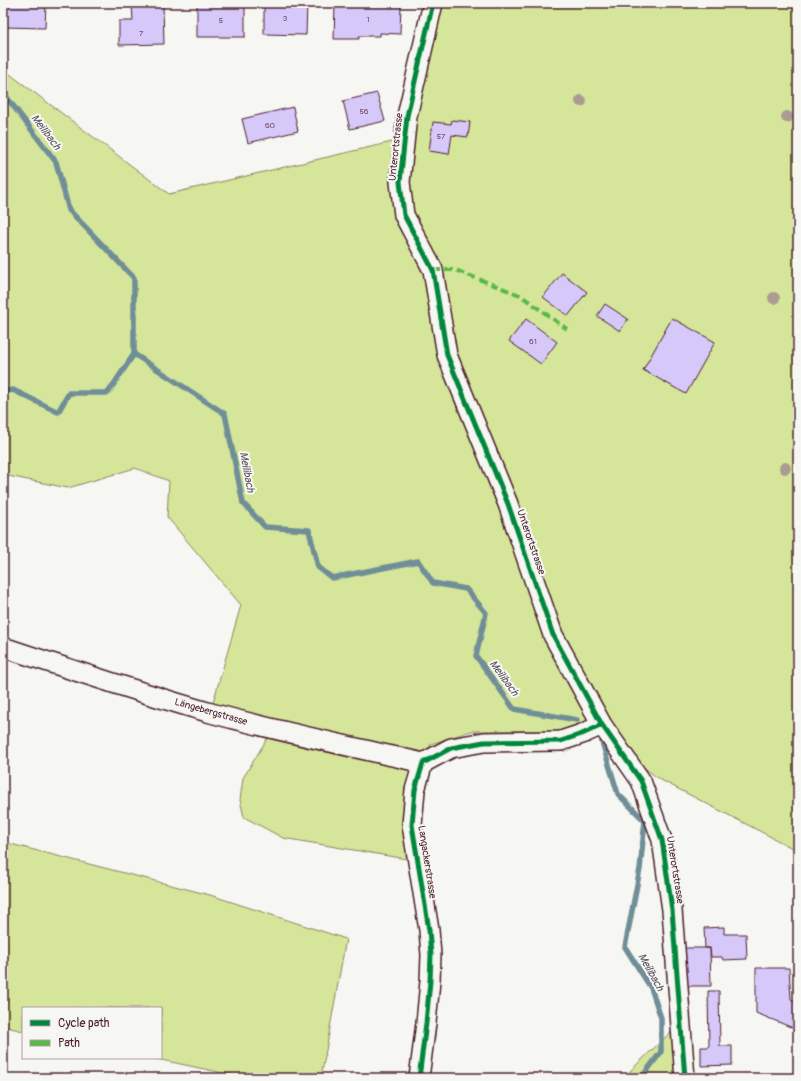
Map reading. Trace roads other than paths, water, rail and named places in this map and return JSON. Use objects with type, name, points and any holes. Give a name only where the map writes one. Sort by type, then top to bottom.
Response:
[{"type":"street","name":"Unterortstrasse","points":[[433,3],[407,116],[400,182],[404,215],[433,270],[447,355],[508,504],[553,635],[602,725],[641,781],[662,840],[672,910],[685,1078]]},
{"type":"street","name":"Längebergstrasse","points":[[3,647],[94,677],[210,712],[273,729],[423,763]]},
{"type":"street","points":[[423,763],[452,748],[484,742],[561,741],[602,725]]},
{"type":"street","name":"Langackerstrasse","points":[[419,1078],[430,981],[431,955],[429,930],[412,826],[415,790],[423,763]]},
{"type":"waterway","name":"Meilibach","points":[[3,79],[5,95],[56,162],[69,210],[134,278],[134,354],[225,414],[243,503],[265,527],[309,530],[318,567],[332,578],[418,561],[433,583],[466,589],[486,613],[476,656],[514,709],[577,720]]},
{"type":"waterway","points":[[3,392],[13,390],[58,412],[69,393],[108,393],[134,354]]},
{"type":"waterway","name":"Meilibach","points":[[602,742],[618,794],[645,821],[640,869],[625,947],[651,988],[661,1018],[661,1052],[642,1078]]}]
